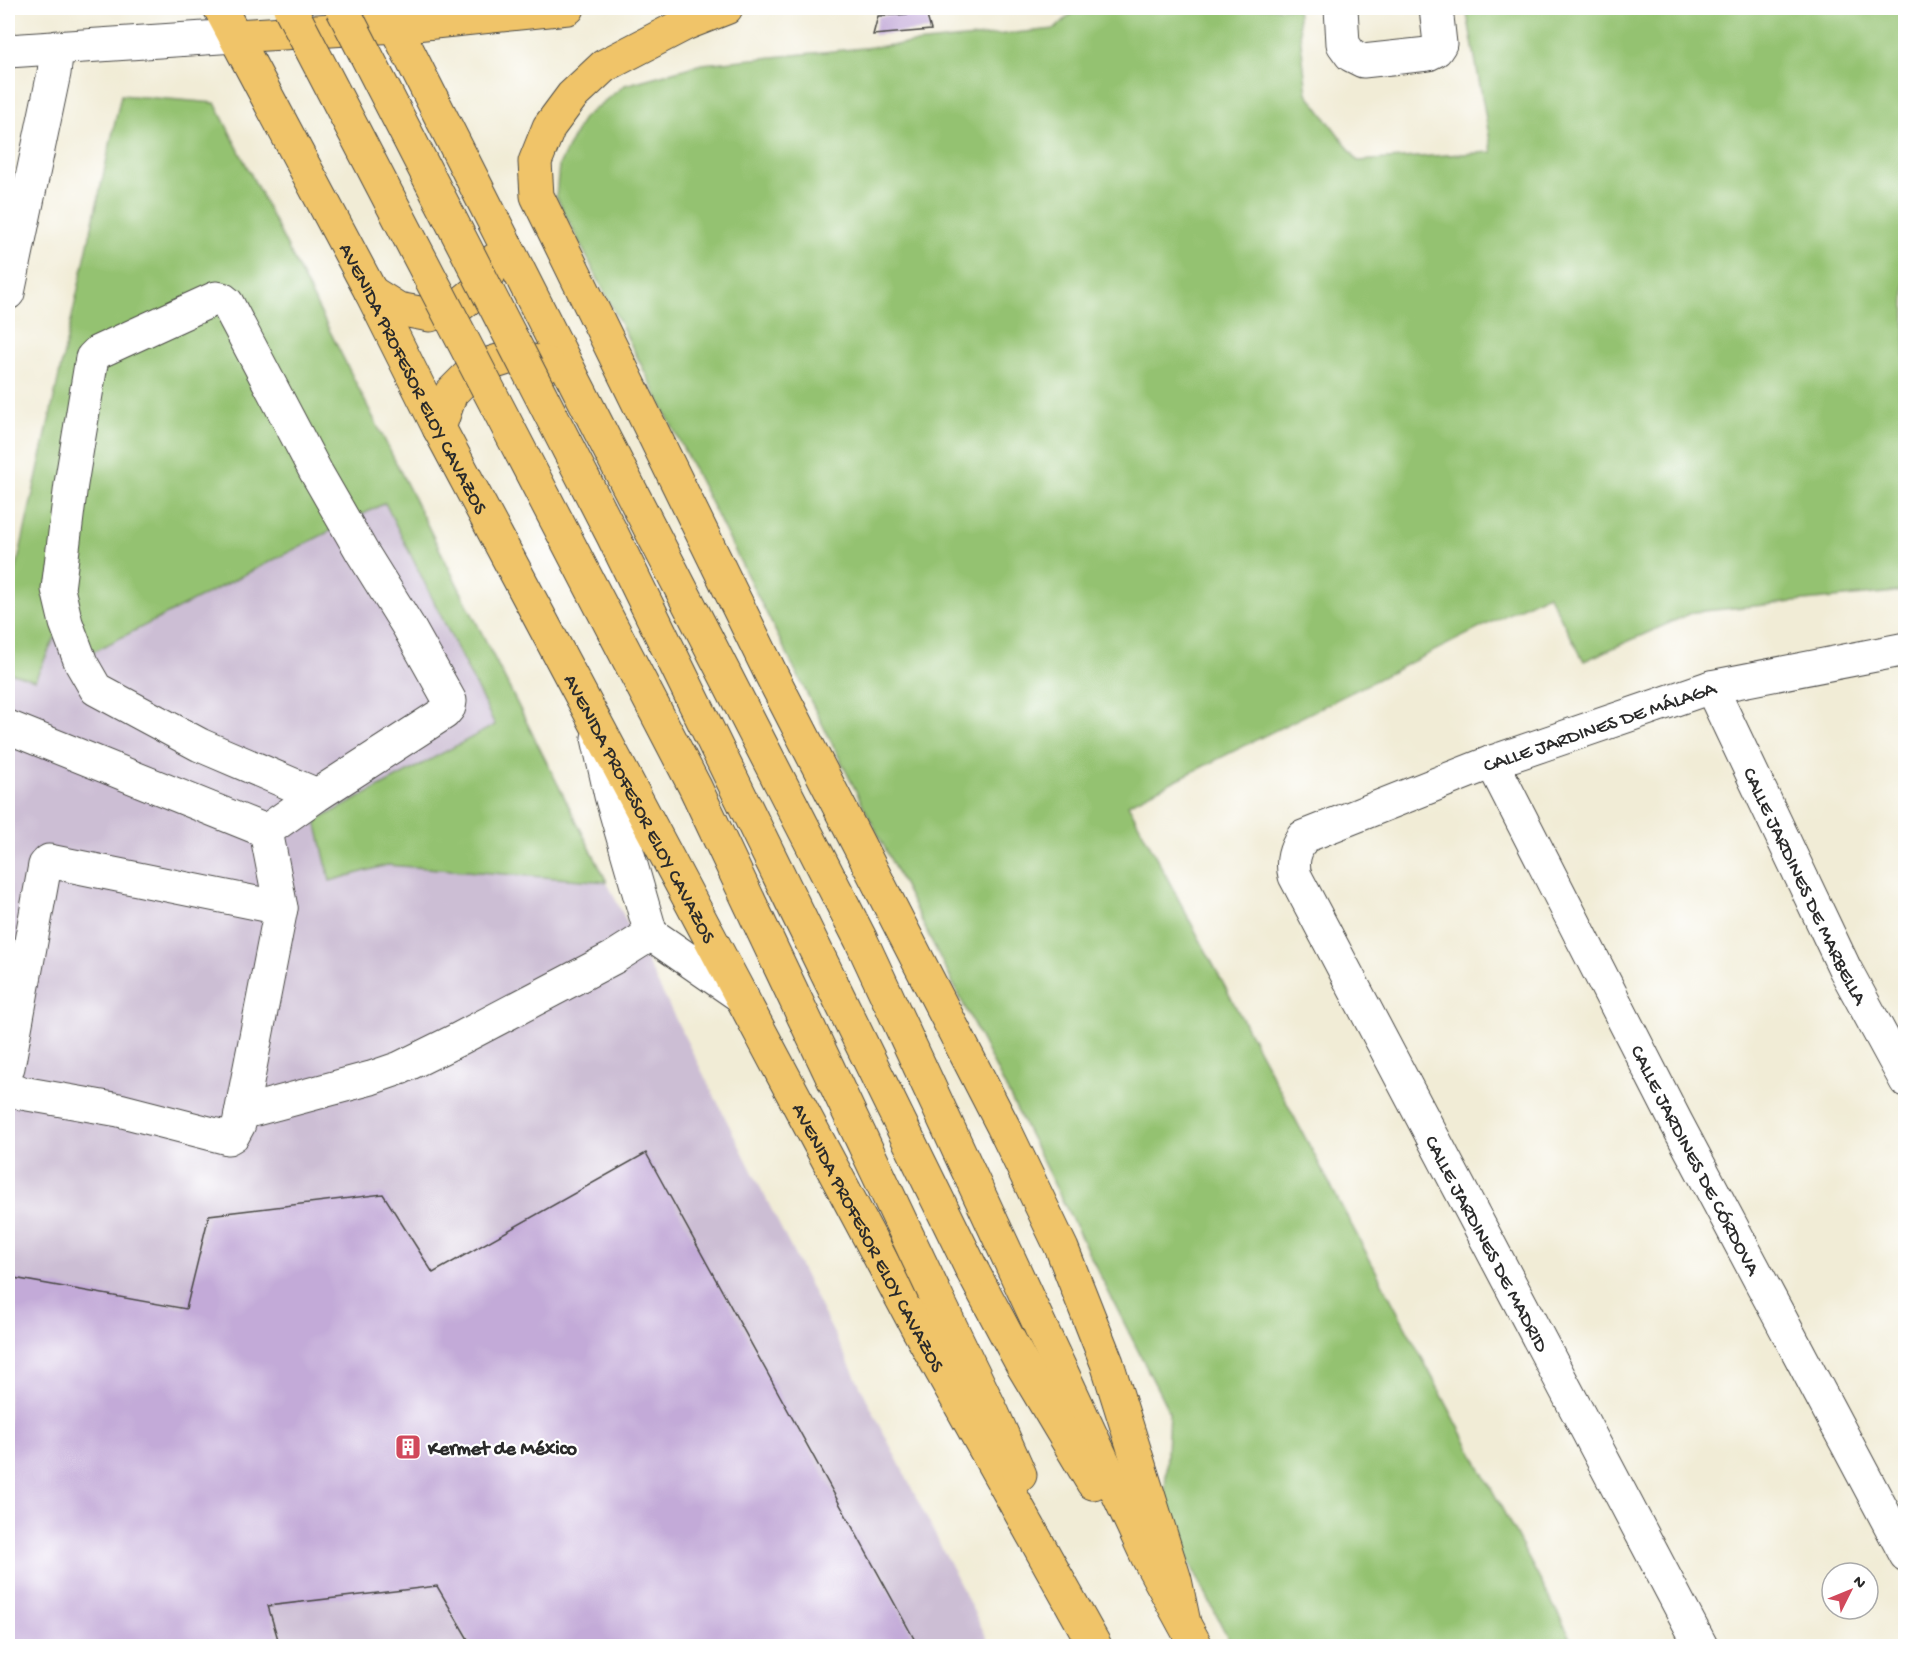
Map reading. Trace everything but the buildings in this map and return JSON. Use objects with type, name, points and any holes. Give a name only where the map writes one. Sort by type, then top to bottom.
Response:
[{"type":"main road","name":"AVENIDA PROFESOR ELOY CAVAZOS","points":[[220,8],[371,292],[439,428],[918,1329],[1095,1647]]},
{"type":"main road","name":"AVENIDA PROFESOR ELOY CAVAZOS","points":[[290,8],[695,788],[993,1414],[1038,1515],[1072,1605]]},
{"type":"main road","points":[[342,8],[613,536],[973,1272],[1023,1366],[1094,1485],[1147,1556]]},
{"type":"main road","points":[[235,36],[391,17],[568,8]]},
{"type":"main road","points":[[726,8],[685,24],[604,66],[572,96],[549,127],[535,162],[537,196],[772,676],[997,1116],[1062,1249],[1107,1363],[1176,1580],[1190,1635]]},
{"type":"main road","points":[[391,17],[861,940],[1147,1556],[1190,1635]]},
{"type":"main road","points":[[371,292],[398,309],[430,315],[460,305],[484,285],[497,255],[496,224]]},
{"type":"main road","points":[[439,428],[451,393],[476,368],[511,357],[547,363],[576,384]]},
{"type":"street","points":[[1341,8],[1343,44],[1351,55],[1363,61],[1428,54],[1436,50],[1440,44],[1436,8]]},
{"type":"street","points":[[8,51],[235,36]]},
{"type":"street","points":[[8,293],[54,74],[57,46]]},
{"type":"street","points":[[266,831],[317,795],[444,713],[450,701],[316,472],[227,303],[216,298],[98,352],[92,358],[70,484],[58,590],[74,649],[96,689],[200,745],[317,795]]},
{"type":"street","name":"CALLE JARDINES DE MÁLAGA","points":[[1303,837],[1492,762],[1712,687],[1905,649]]},
{"type":"street","name":"CALLE JARDINES DE MARBELLA","points":[[1712,687],[1845,969],[1905,1081]]},
{"type":"street","points":[[593,719],[611,796],[651,934],[742,997]]},
{"type":"street","points":[[8,727],[266,831]]},
{"type":"street","name":"CALLE JARDINES DE CÓRDOVA","points":[[1492,762],[1676,1122],[1905,1555]]},
{"type":"street","points":[[8,1087],[21,1094],[120,1110],[228,1138],[233,1135],[241,1113],[281,908],[266,831]]},
{"type":"street","name":"CALLE JARDINES DE MADRID","points":[[1303,837],[1294,859],[1295,876],[1701,1647]]},
{"type":"street","points":[[8,1066],[47,862],[53,861],[281,908]]},
{"type":"street","points":[[241,1113],[400,1068],[603,963],[651,934]]},
{"type":"shaded area","points":[[121,95],[215,103],[991,1646],[8,1646],[8,606]]},
{"type":"green space","points":[[1077,8],[1297,8],[1307,93],[1358,161],[1492,152],[1466,8],[1905,8],[1905,591],[1694,612],[1584,661],[1548,594],[1128,804],[1575,1646],[1232,1646],[1164,1512],[1169,1412],[556,196],[559,165],[583,118],[625,85],[702,64],[1055,29]]},
{"type":"green space","points":[[121,95],[215,103],[607,882],[387,865],[330,881],[316,821],[495,725],[385,503],[91,653],[55,637],[35,680],[8,672],[8,606]]},
{"type":"place","name":"Kermet de México","points":[[408,1447]]}]
